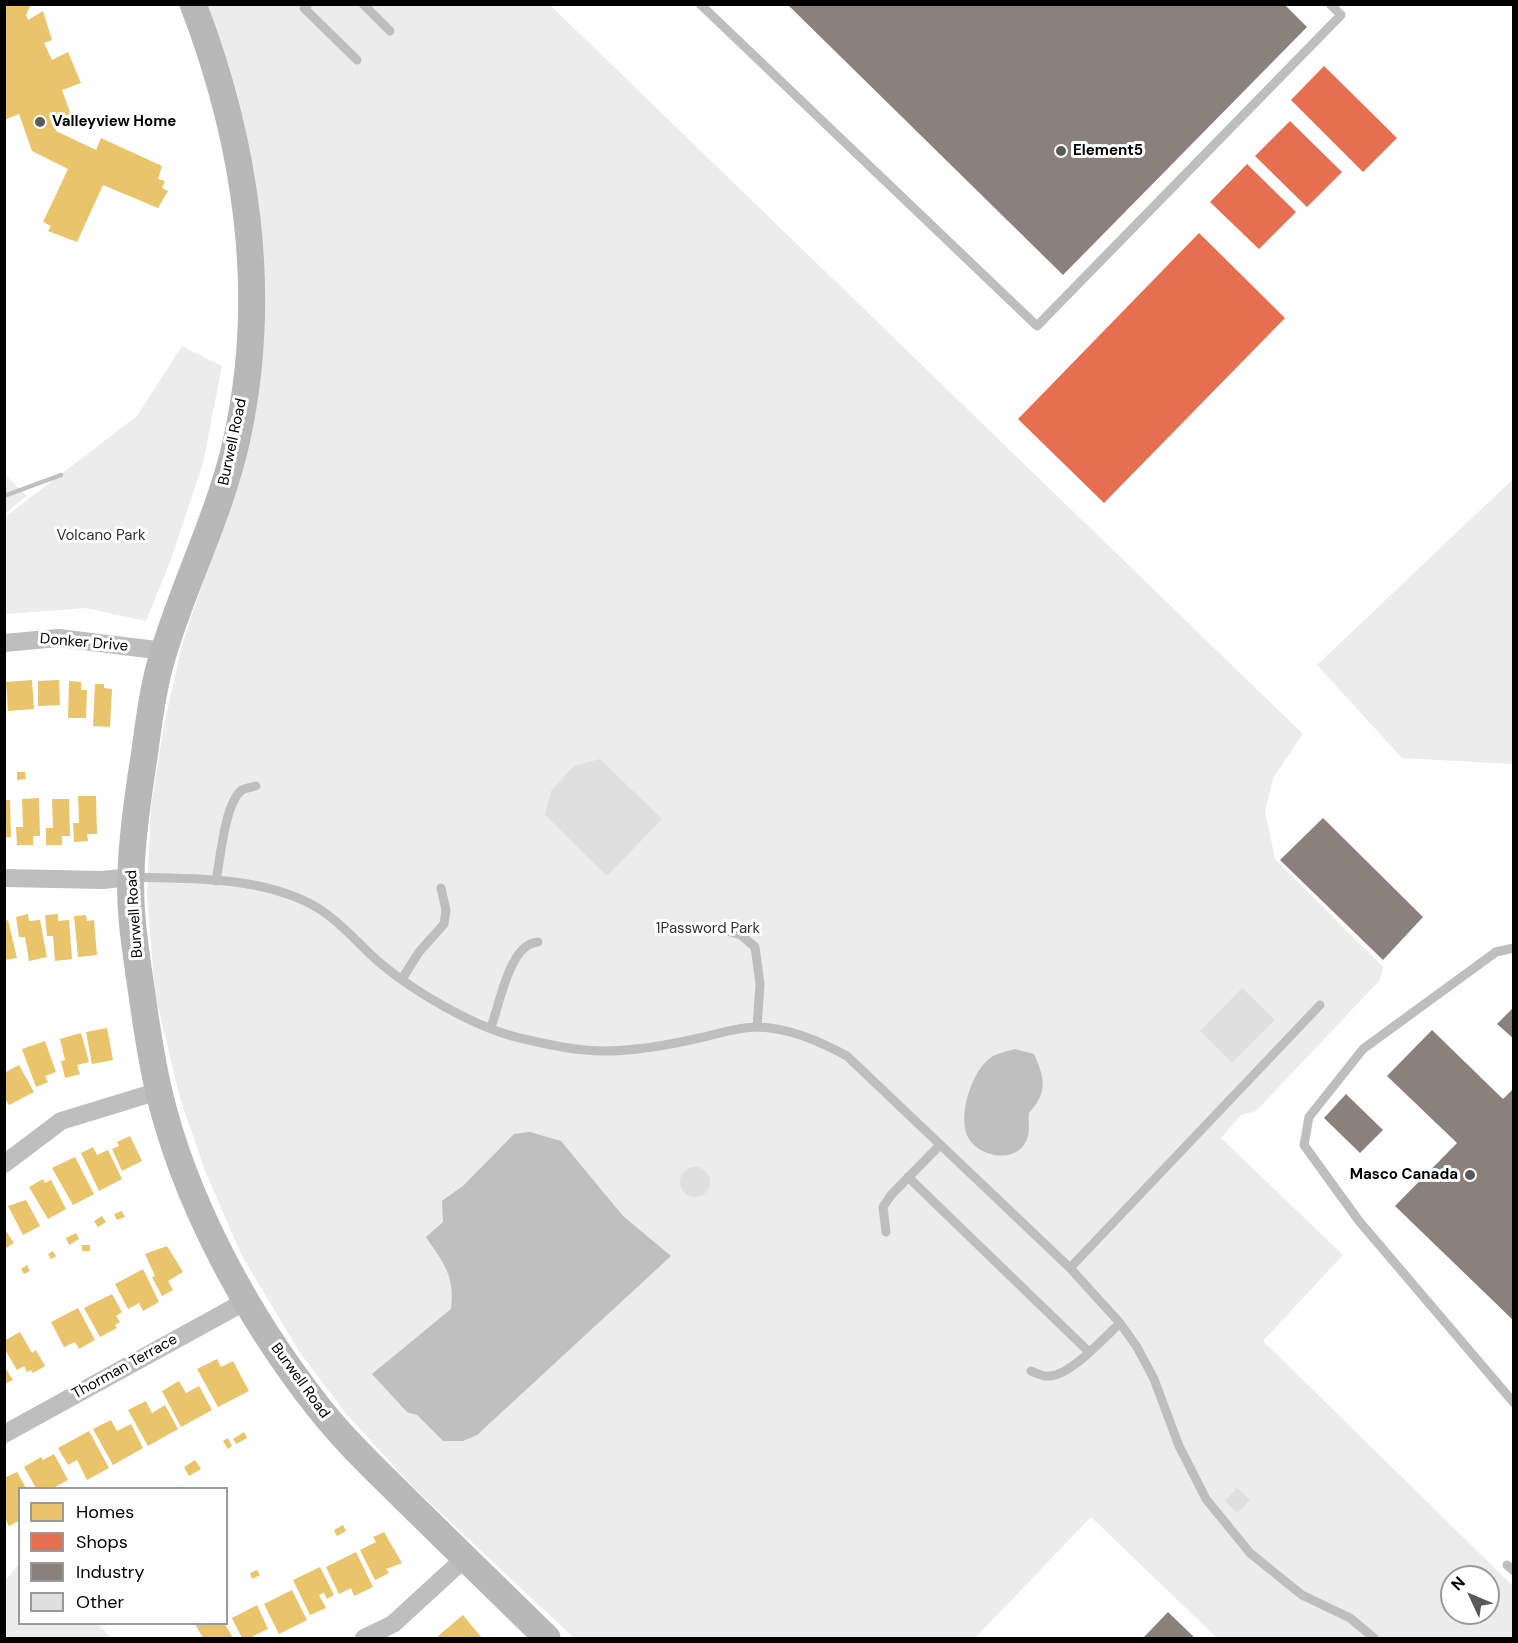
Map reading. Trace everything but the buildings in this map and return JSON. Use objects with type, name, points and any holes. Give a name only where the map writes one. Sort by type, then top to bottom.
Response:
[{"type":"main road","name":"Burwell Road","points":[[193,4],[216,69],[242,169],[251,284],[249,348],[242,409],[230,465],[164,651],[144,756],[130,877],[137,956],[159,1091],[195,1197],[218,1249],[268,1338],[320,1410],[349,1444],[547,1638]]},
{"type":"street","name":"Donker Drive","points":[[4,643],[59,638],[164,651]]},
{"type":"street","points":[[4,878],[103,880],[130,877]]},
{"type":"street","points":[[4,1164],[62,1121],[159,1091]]},
{"type":"street","name":"Thorman Terrace","points":[[4,1434],[246,1301]]},
{"type":"street","points":[[364,1638],[393,1624],[430,1593],[465,1558]]},
{"type":"lane","points":[[308,4],[304,8],[357,60]]},
{"type":"lane","points":[[363,4],[390,31]]},
{"type":"lane","points":[[700,4],[1037,326],[1341,15],[1330,4]]},
{"type":"lane","points":[[216,881],[227,816],[233,801],[242,790],[256,786]]},
{"type":"lane","points":[[130,877],[257,885],[307,902],[336,921],[380,963],[445,1007],[520,1038],[572,1048],[606,1051],[674,1043],[757,1027],[807,1037],[847,1056],[1070,1268],[1120,1323],[1137,1347],[1154,1379],[1189,1467],[1227,1528],[1250,1553],[1302,1595],[1350,1618],[1374,1638]]},
{"type":"lane","points":[[402,979],[419,952],[444,924],[446,909],[441,888]]},
{"type":"lane","points":[[724,930],[741,935],[755,947],[760,984],[757,1027]]},
{"type":"lane","points":[[492,1027],[514,958],[524,948],[538,942]]},
{"type":"lane","points":[[1514,948],[1496,952],[1363,1049],[1309,1118],[1304,1145],[1359,1221],[1514,1403]]},
{"type":"lane","points":[[1070,1268],[1320,1005]]},
{"type":"lane","points":[[886,1232],[884,1206],[908,1177],[940,1145]]},
{"type":"lane","points":[[908,1177],[1089,1352]]},
{"type":"lane","points":[[1031,1371],[1049,1377],[1058,1374],[1089,1352],[1120,1323]]},
{"type":"green space","name":"1Password Park","points":[[203,5],[550,5],[1303,734],[1273,778],[1265,811],[1275,859],[1383,967],[1380,980],[1256,1111],[1241,1115],[1221,1138],[1343,1255],[1263,1341],[1492,1565],[1440,1565],[1440,1625],[1500,1625],[1500,1573],[1513,1586],[1513,1638],[1217,1638],[1091,1517],[975,1638],[574,1638],[415,1489],[347,1415],[300,1353],[242,1256],[205,1171],[180,1098],[155,994],[147,893],[151,806],[164,725],[182,645],[240,472],[260,378]]},
{"type":"green space","name":"Volcano Park","points":[[182,346],[222,366],[203,463],[170,562],[146,621],[86,608],[7,614],[4,607],[5,517],[137,416]]},
{"type":"green space","points":[[5,475],[27,496],[4,513]]},
{"type":"green space","points":[[1513,479],[1513,764],[1402,758],[1317,665]]},
{"type":"green space","points":[[18,1565],[18,1625],[99,1625],[112,1638],[5,1638],[5,1581]]},
{"type":"shaded area","points":[[1015,1049],[1034,1054],[1041,1071],[1043,1085],[1039,1098],[1029,1113],[1029,1134],[1024,1145],[1018,1151],[1000,1156],[982,1151],[969,1139],[965,1130],[965,1107],[973,1082],[985,1062],[995,1055]]},
{"type":"shaded area","points":[[530,1132],[561,1141],[623,1216],[671,1256],[477,1435],[463,1441],[443,1441],[417,1415],[407,1412],[372,1374],[451,1309],[450,1278],[426,1237],[443,1222],[442,1201],[464,1185],[514,1134]]},
{"type":"waterway","points":[[4,496],[61,475]]},
{"type":"place","name":"Valleyview Home","points":[[40,122]]},
{"type":"place","name":"Element5","points":[[1061,151]]},
{"type":"place","name":"Masco Canada","points":[[1470,1175]]}]
